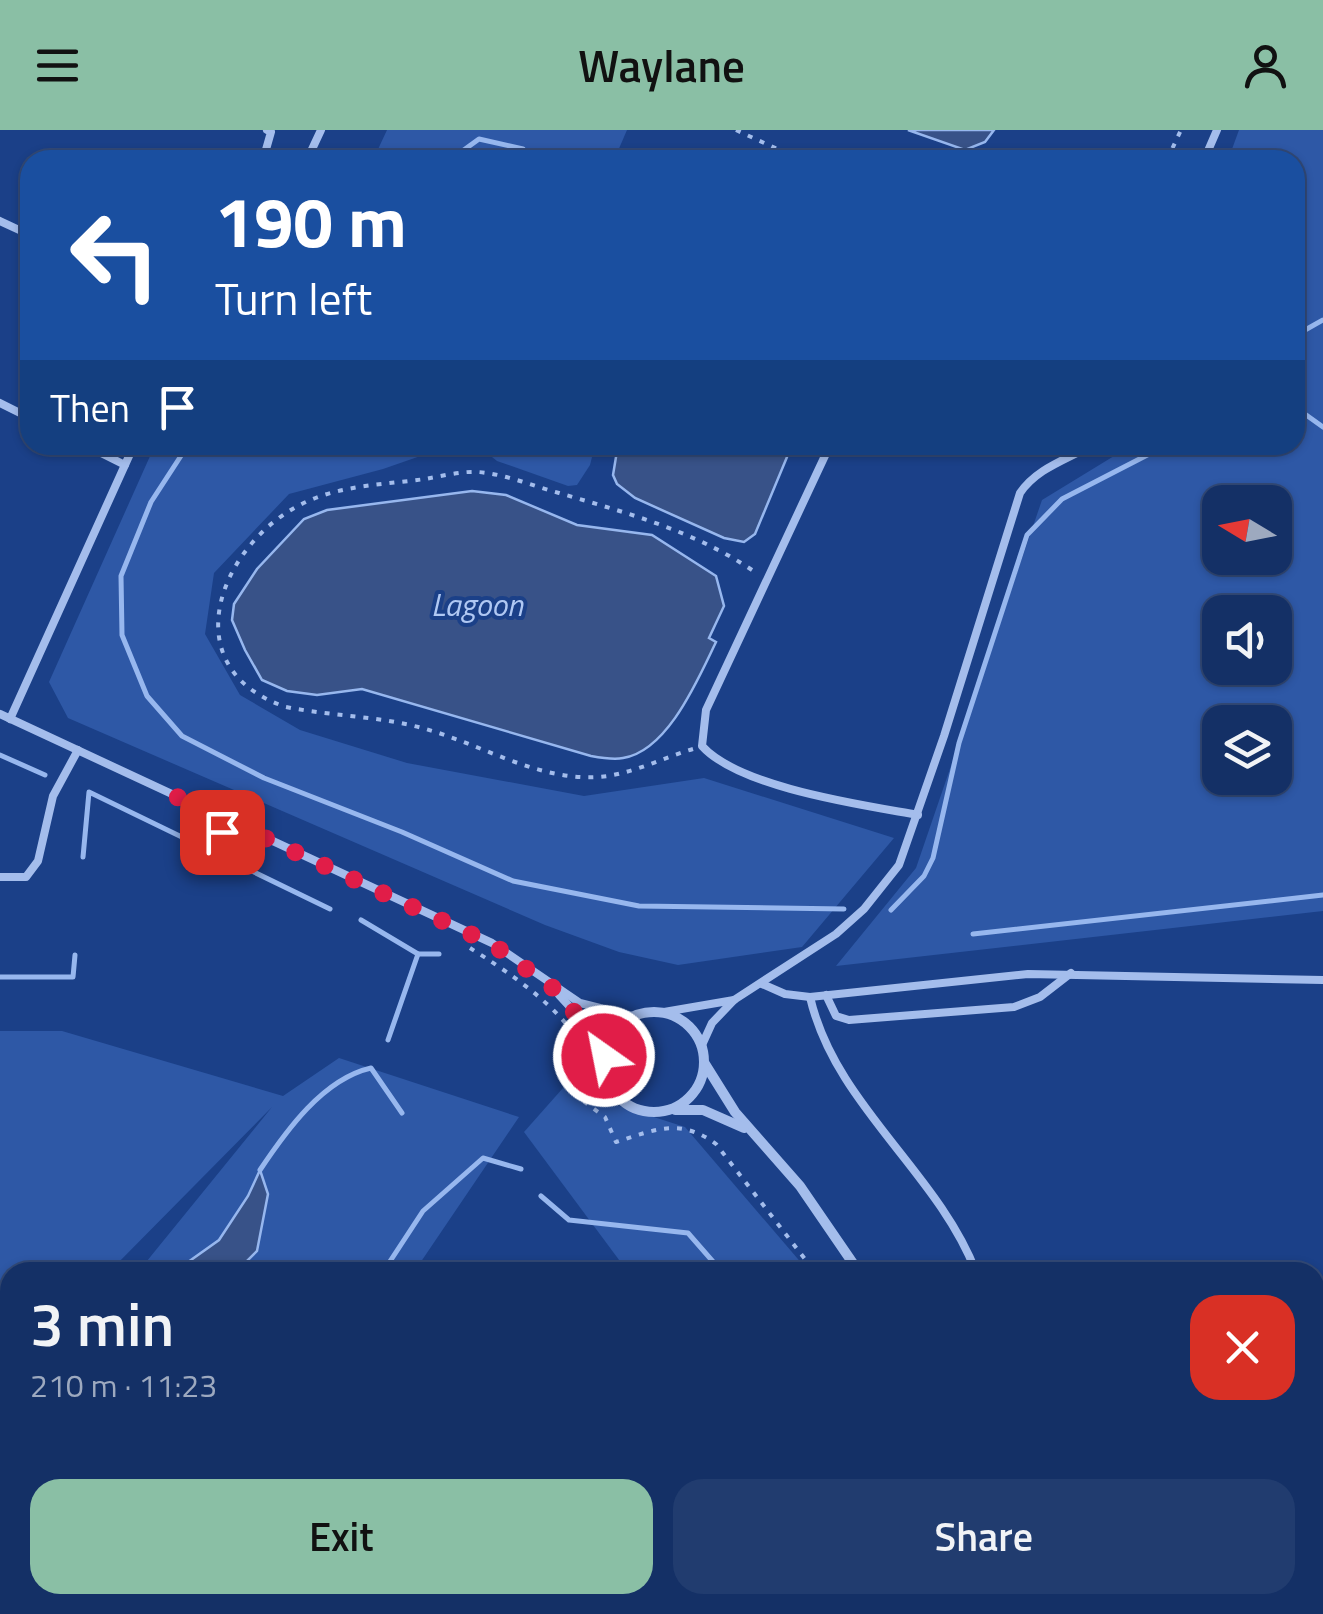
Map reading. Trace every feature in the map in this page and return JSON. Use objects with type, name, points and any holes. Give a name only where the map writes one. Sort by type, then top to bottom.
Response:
[{"type":"street","points":[[753,1134],[703,1110],[636,1110],[623,1102],[606,1076],[604,1056],[608,1040],[618,1026],[648,1011],[680,1018],[694,1030],[705,1064],[725,1098],[800,1186],[852,1262]]},
{"type":"street","points":[[667,1111],[694,1093],[705,1064]]},
{"type":"lane","points":[[105,455],[125,465]]},
{"type":"lane","points":[[10,718],[130,455]]},
{"type":"lane","points":[[825,455],[706,710],[702,746],[720,760],[800,792],[918,815]]},
{"type":"lane","points":[[702,1045],[712,1023],[734,1000],[826,942],[864,909],[900,865],[1020,493],[1041,472],[1073,455]]},
{"type":"lane","points":[[0,714],[492,944],[553,988],[580,1002],[632,1016]]},
{"type":"lane","points":[[0,877],[26,876],[38,862],[53,796],[78,750]]},
{"type":"lane","points":[[762,984],[785,994],[810,997],[998,976],[1071,973],[1323,980]]},
{"type":"lane","points":[[826,995],[836,1016],[849,1020],[980,1012],[1026,1004],[1071,973]]},
{"type":"lane","points":[[553,988],[581,1020],[604,1056]]},
{"type":"lane","points":[[810,997],[820,1033],[835,1065],[945,1213],[971,1262]]},
{"type":"lane","points":[[664,1012],[734,1000]]},
{"type":"path","points":[[736,130],[779,150]]},
{"type":"path","points":[[702,746],[618,774],[586,777],[530,765],[426,729],[270,702],[247,686],[228,660],[217,630],[222,591],[238,564],[270,526],[314,498],[476,472],[624,512],[702,540],[768,580]]},
{"type":"path","points":[[464,945],[510,973],[546,1003],[566,1027],[584,1053],[589,1078],[582,1100],[606,1117],[616,1142],[665,1128],[685,1128],[704,1135],[716,1144],[807,1262]]},
{"type":"shaded area","points":[[387,130],[627,130],[618,150],[378,150]]},
{"type":"shaded area","points":[[1239,130],[1323,130],[1323,911],[836,966],[916,868],[1042,500],[1116,455],[1305,455],[1305,150],[1232,150]]},
{"type":"shaded area","points":[[151,455],[423,455],[289,494],[214,573],[205,634],[240,695],[300,730],[407,763],[584,796],[704,778],[894,838],[802,947],[678,965],[619,952],[545,925],[68,718],[49,682]]},
{"type":"shaded area","points":[[592,455],[577,485],[568,486],[492,457]]},
{"type":"shaded area","points":[[0,1031],[62,1031],[283,1096],[339,1058],[519,1117],[421,1262],[146,1262],[272,1107],[119,1262],[0,1262]]},
{"type":"shaded area","points":[[563,1088],[685,1127],[800,1262],[621,1262],[524,1132]]},
{"type":"water","points":[[908,130],[994,130],[985,142],[965,150]]},
{"type":"water","points":[[616,455],[788,455],[755,534],[744,542],[724,538],[635,498],[617,484],[613,475]]},
{"type":"water","name":"Lagoon","points":[[472,491],[506,495],[577,525],[652,535],[716,576],[724,606],[709,638],[716,642],[680,711],[654,742],[639,753],[619,759],[591,756],[362,689],[317,695],[287,691],[262,680],[232,620],[234,604],[257,569],[304,519],[327,510]]},
{"type":"water","points":[[260,1170],[268,1194],[257,1251],[246,1262],[188,1262],[219,1240]]},
{"type":"waterway","points":[[464,150],[479,139],[523,149]]},
{"type":"waterway","points":[[1305,330],[1323,320]]},
{"type":"waterway","points":[[1305,414],[1323,427]]},
{"type":"waterway","points":[[182,455],[151,502],[121,576],[122,635],[147,696],[182,736],[264,778],[513,881],[639,906],[844,909]]},
{"type":"waterway","points":[[891,910],[924,876],[933,858],[959,743],[1027,535],[1062,499],[1147,455]]},
{"type":"waterway","points":[[0,755],[45,775]]},
{"type":"waterway","points":[[83,857],[89,792],[330,909]]},
{"type":"waterway","points":[[973,934],[1323,895]]},
{"type":"waterway","points":[[361,920],[418,954],[388,1040]]},
{"type":"waterway","points":[[418,954],[439,954]]},
{"type":"waterway","points":[[0,977],[73,977],[75,955]]},
{"type":"waterway","points":[[260,1170],[307,1108],[354,1074],[371,1068],[402,1113]]},
{"type":"waterway","points":[[390,1262],[423,1211],[483,1158],[521,1169]]},
{"type":"waterway","points":[[541,1196],[569,1220],[688,1233],[713,1262]]},
{"type":"route","points":[[222,832],[191,819],[175,796],[492,944],[553,988],[581,1020],[604,1056]]}]
